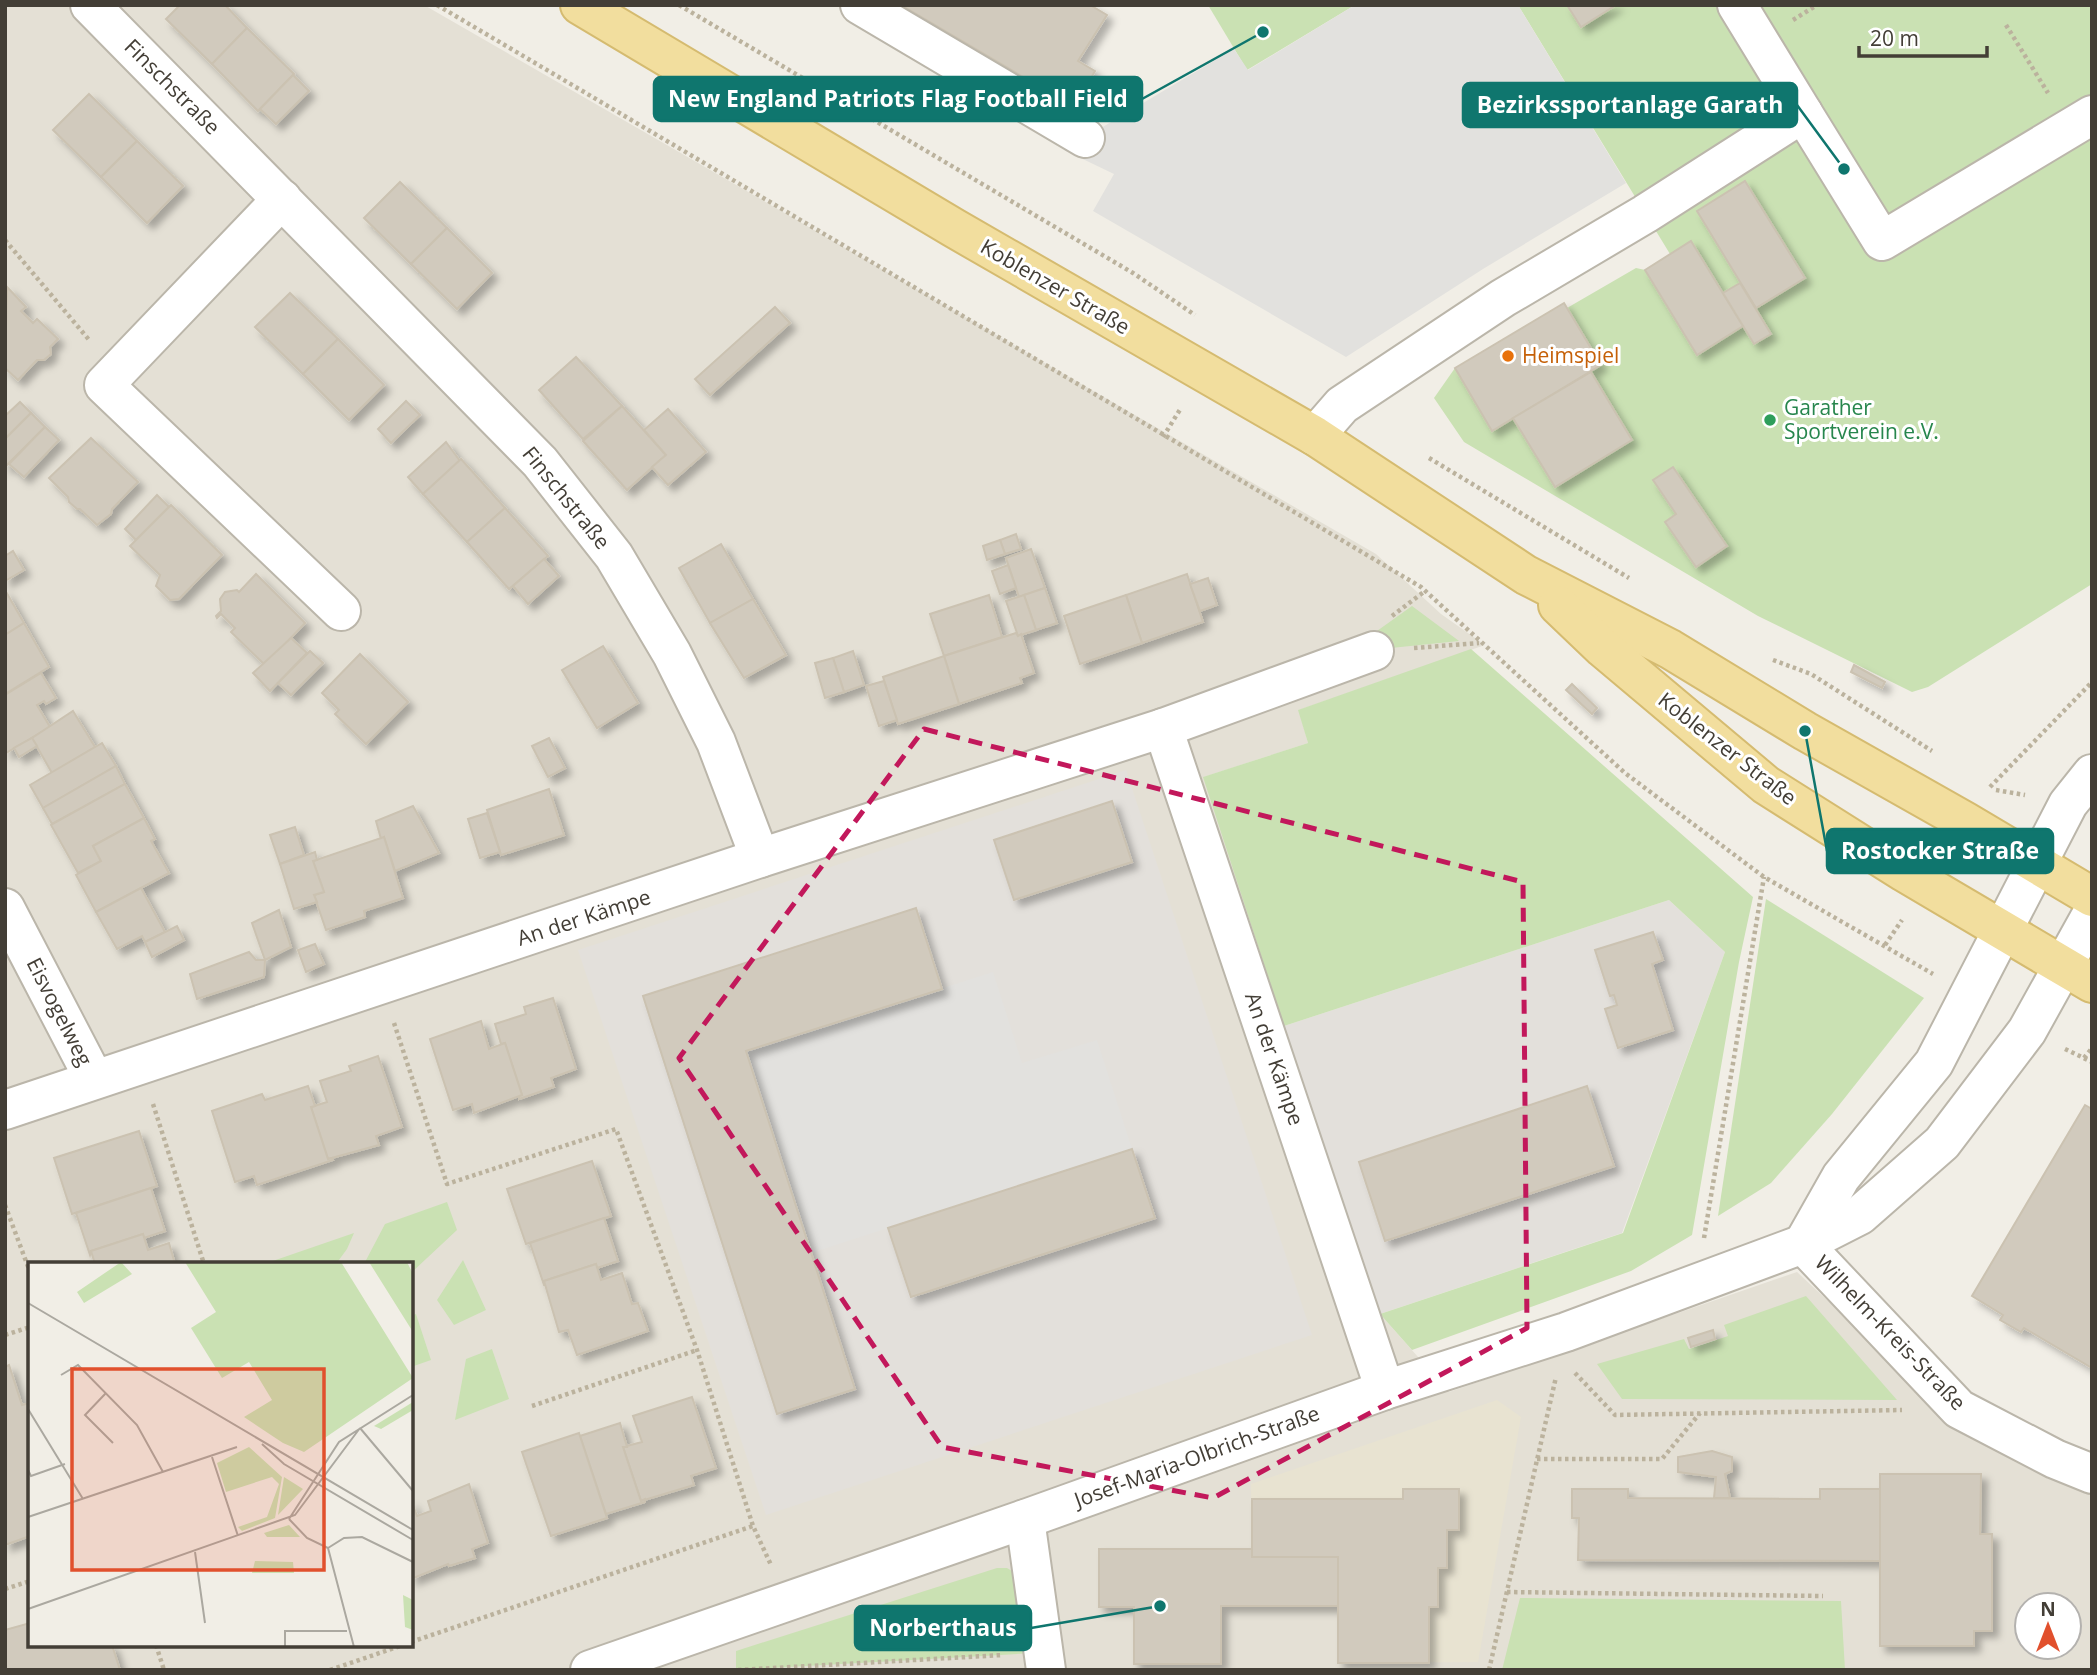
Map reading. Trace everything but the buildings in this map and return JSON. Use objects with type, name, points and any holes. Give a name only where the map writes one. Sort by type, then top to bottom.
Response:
[{"type":"main road","name":"Koblenzer Straße","points":[[580,5],[954,228],[1315,436],[1526,575],[1670,649],[1805,731],[2092,897]]},
{"type":"main road","name":"Koblenzer Straße","points":[[1526,575],[1603,648],[1766,785],[1904,872],[2078,975]]},
{"type":"street","name":"Finschstraße","points":[[90,5],[540,462],[614,556],[672,654],[716,742],[760,858]]},
{"type":"street","points":[[860,5],[1085,138]]},
{"type":"street","points":[[1737,5],[1882,241],[2081,122]]},
{"type":"street","points":[[1315,436],[1342,405],[1503,298],[1645,214],[1803,113]]},
{"type":"street","points":[[282,199],[104,384],[341,611]]},
{"type":"street","name":"An der Kämpe","points":[[5,1110],[760,858],[1163,728],[1374,651]]},
{"type":"street","name":"An der Kämpe","points":[[1163,728],[1385,1390]]},
{"type":"street","points":[[1803,1244],[1841,1177],[1934,1063],[2068,804],[2092,775]]},
{"type":"street","name":"Eisvogelweg","points":[[5,908],[94,1079]]},
{"type":"street","name":"Josef-Maria-Olbrich-Straße","points":[[608,1667],[1385,1390],[1563,1345],[1696,1285],[1803,1244],[1860,1216],[1942,1143],[2027,1031],[2078,975],[2092,914]]},
{"type":"street","name":"Wilhelm-Kreis-Straße","points":[[1803,1244],[1959,1409],[2055,1460],[2092,1474]]},
{"type":"street","points":[[1025,1519],[1044,1661]]},
{"type":"path","points":[[437,5],[1421,587],[1625,773],[1764,877],[1885,945]]},
{"type":"path","points":[[2006,25],[2081,122]]},
{"type":"path","points":[[5,240],[117,372]]},
{"type":"path","points":[[1374,651],[1480,643]]},
{"type":"path","points":[[1989,788],[2092,682]]},
{"type":"path","points":[[1696,1285],[1764,877]]},
{"type":"path","points":[[381,984],[447,1184],[616,1129],[697,1350],[753,1527],[788,1601]]},
{"type":"path","points":[[2092,1048],[2084,1058],[2092,1062]]},
{"type":"path","points":[[140,1064],[203,1262]]},
{"type":"path","points":[[5,1205],[28,1267]]},
{"type":"path","points":[[5,1335],[28,1328]]},
{"type":"path","points":[[1563,1345],[1615,1415],[1959,1409]]},
{"type":"path","points":[[1489,1670],[1563,1345]]},
{"type":"path","points":[[532,1406],[697,1350]]},
{"type":"path","points":[[1537,1460],[1662,1460],[1700,1413]]},
{"type":"path","points":[[413,1641],[753,1527]]},
{"type":"path","points":[[5,1589],[28,1582]]},
{"type":"path","points":[[1507,1592],[1824,1596]]},
{"type":"path","points":[[157,1647],[164,1670]]},
{"type":"path","points":[[330,1670],[396,1647]]},
{"type":"path","points":[[738,1670],[1044,1661]]},
{"type":"highlighted area","points":[[924,729],[1523,882],[1527,1328],[1213,1498],[942,1447],[679,1058]]},
{"type":"shaded area","points":[[5,5],[424,5],[1376,554],[1441,614],[1485,645],[1299,710],[1308,743],[1204,777],[1380,1314],[1449,1392],[1797,1272],[1954,1419],[2092,1479],[2092,1670],[5,1670]]},
{"type":"shaded area","points":[[1355,5],[1518,5],[1626,183],[1483,269],[1346,357],[1093,211],[1114,174],[1064,150],[1234,49],[1248,70]]},
{"type":"shaded area","points":[[1126,770],[1312,1335],[766,1515],[578,950]]},
{"type":"shaded area","points":[[1669,900],[1725,952],[1622,1233],[1380,1314],[1284,1026]]},
{"type":"shaded area","points":[[993,972],[1022,1063],[1097,1040],[1132,1149],[811,1253],[746,1051]]},
{"type":"shaded area","points":[[1497,1400],[1521,1417],[1478,1662],[1338,1663],[1338,1557],[1252,1557],[1251,1484]]},
{"type":"green space","points":[[1208,5],[1355,5],[1247,70]]},
{"type":"green space","name":"Garather Sportverein e.V.","points":[[1518,5],[2092,5],[2092,584],[1928,687],[1912,692],[1758,616],[1464,442],[1434,398],[1455,368],[1564,303],[1567,308],[1636,268],[1645,270],[1670,254]]},
{"type":"green space","points":[[1412,606],[1459,641],[1391,648],[1377,631]]},
{"type":"green space","points":[[1471,649],[1753,897],[1739,962],[1692,1235],[1631,1271],[1412,1350],[1380,1314],[1623,1233],[1725,952],[1669,900],[1284,1026],[1203,777],[1308,743],[1298,710]]},
{"type":"green space","points":[[1766,899],[1924,998],[1832,1114],[1771,1183],[1718,1216]]},
{"type":"green space","points":[[447,1202],[457,1230],[413,1271],[413,1262],[365,1262],[385,1224]]},
{"type":"green space","points":[[354,1233],[337,1262],[270,1262]]},
{"type":"green space","points":[[463,1260],[486,1310],[454,1325],[437,1300]]},
{"type":"green space","points":[[1806,1296],[1897,1400],[1622,1399],[1597,1364],[1684,1339],[1689,1349],[1728,1336],[1724,1325]]},
{"type":"green space","points":[[416,1314],[431,1360],[413,1366],[413,1315]]},
{"type":"green space","points":[[492,1349],[509,1399],[455,1420],[466,1359]]},
{"type":"green space","points":[[997,1568],[1007,1568],[1017,1574],[1034,1653],[736,1670],[736,1651]]},
{"type":"green space","points":[[1520,1598],[1841,1601],[1845,1670],[1502,1670]]},
{"type":"place","name":"New England Patriots Flag Football Field","points":[[1263,32]]},
{"type":"place","name":"Bezirkssportanlage Garath","points":[[1844,169]]},
{"type":"place","name":"Heimspiel","points":[[1508,356]]},
{"type":"place","name":"Garather Sportverein e.V.","points":[[1770,420]]},
{"type":"place","name":"Rostocker Straße","points":[[1805,731]]},
{"type":"place","name":"Norberthaus","points":[[1160,1606]]}]
